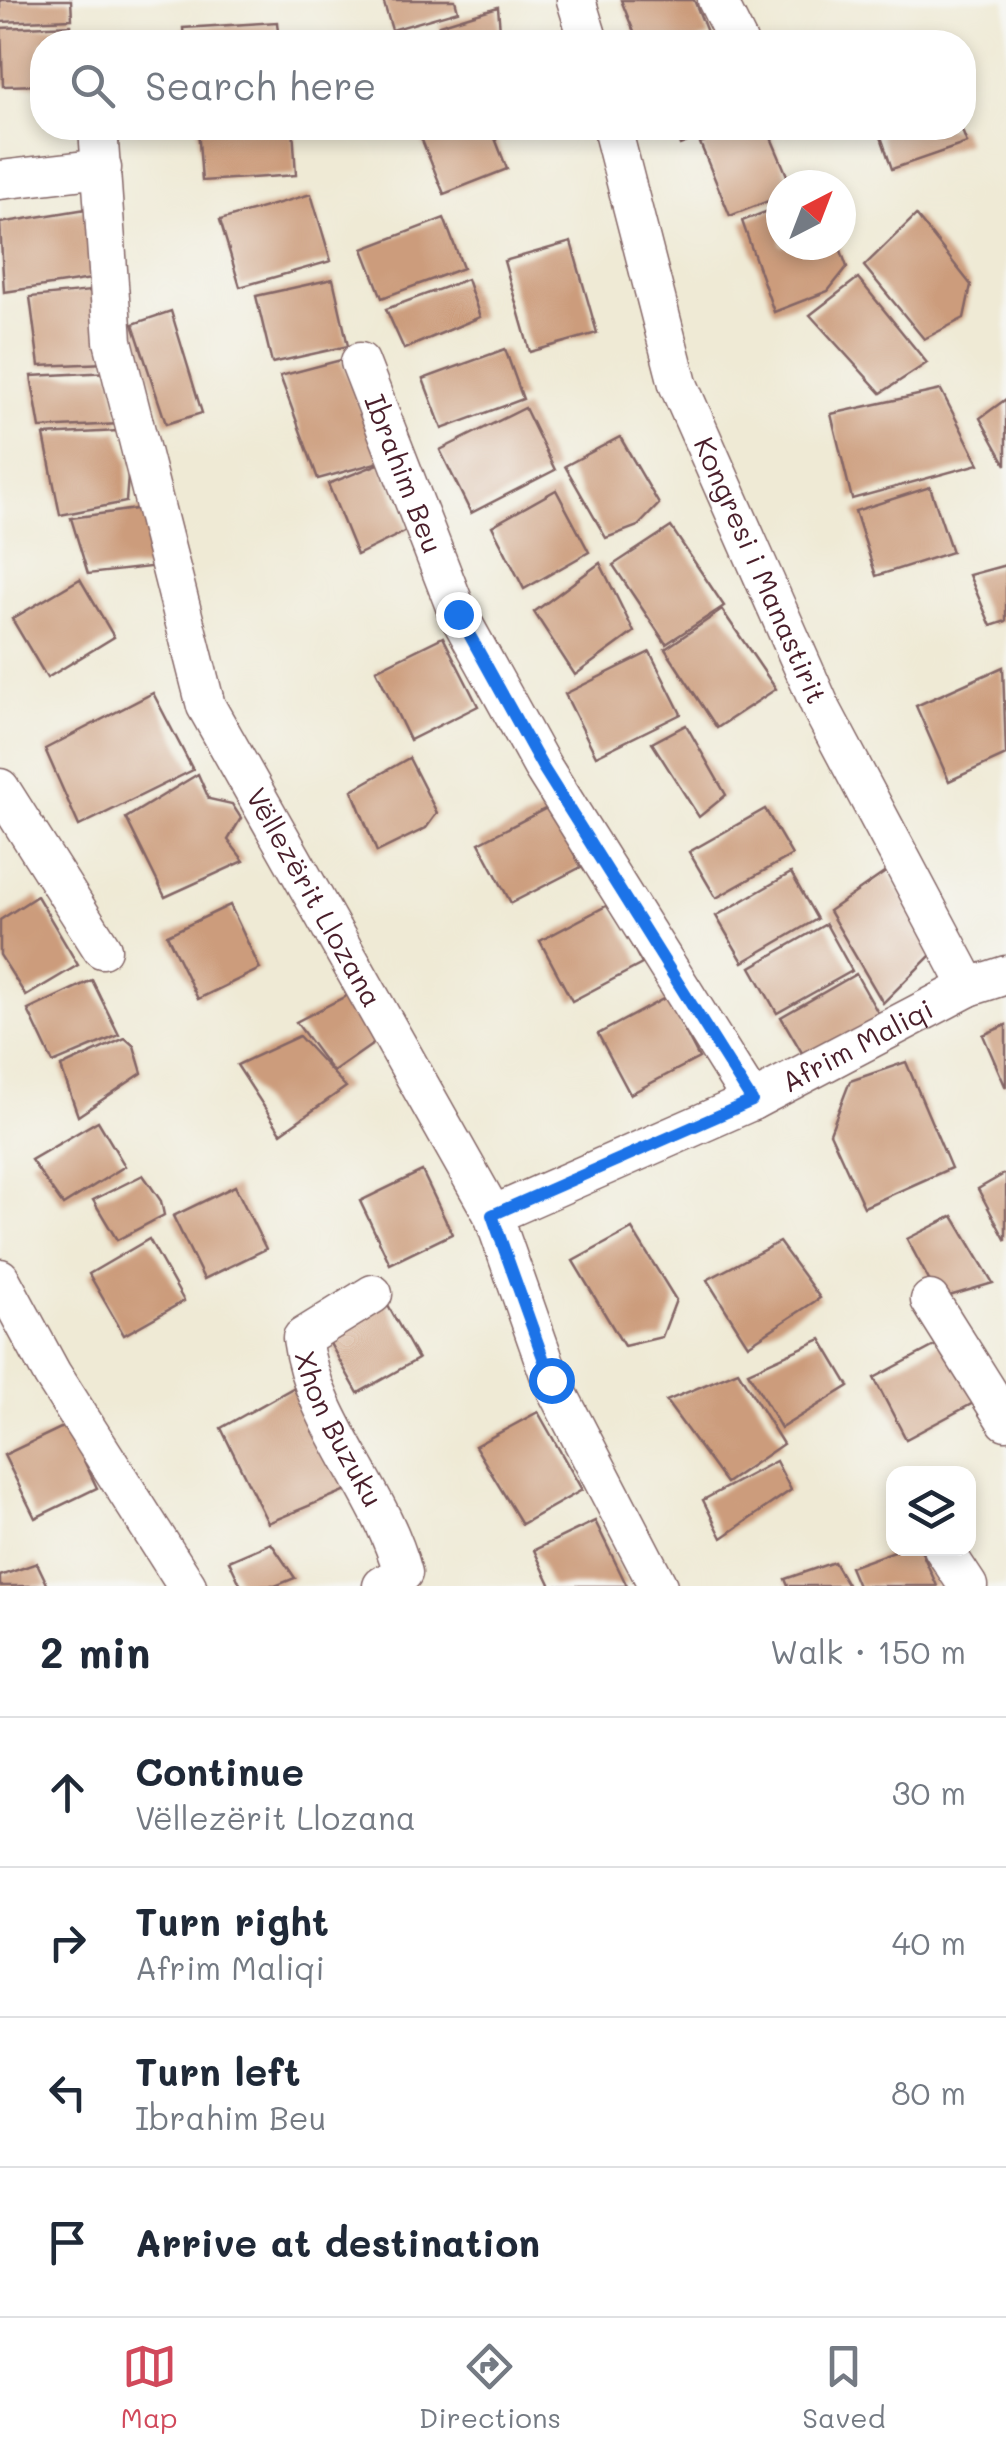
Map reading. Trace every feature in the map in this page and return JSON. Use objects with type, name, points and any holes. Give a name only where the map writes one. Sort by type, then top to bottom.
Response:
[{"type":"street","points":[[576,0],[585,30]]},
{"type":"street","points":[[717,0],[732,30]]},
{"type":"street","name":"Vëllezërit Llozana","points":[[99,140],[113,341],[206,706],[492,1215],[551,1380],[658,1586]]},
{"type":"street","name":"Kongresi i Manastirit","points":[[615,140],[678,384],[822,708],[969,987]]},
{"type":"street","points":[[0,180],[102,168]]},
{"type":"street","name":"Ibrahim Beu","points":[[360,362],[458,614],[542,766],[752,1101]]},
{"type":"street","points":[[0,788],[102,950]]},
{"type":"street","name":"Afrim Maliqi","points":[[492,1215],[752,1101],[969,987],[1006,975]]},
{"type":"street","points":[[0,1278],[52,1374],[187,1586]]},
{"type":"street","name":"Xhon Buzuku","points":[[373,1294],[302,1338],[307,1374],[392,1532],[403,1573],[382,1586]]},
{"type":"street","points":[[930,1300],[1006,1421]]},
{"type":"street","points":[[948,1556],[968,1586]]},
{"type":"building","points":[[0,0],[71,0],[72,19],[0,22]]},
{"type":"building","points":[[383,0],[455,0],[458,11],[392,30]]},
{"type":"building","points":[[621,0],[694,0],[706,30],[633,30]]},
{"type":"building","points":[[498,7],[500,30],[441,30],[439,25]]},
{"type":"building","points":[[277,22],[278,30],[183,30]]},
{"type":"building","points":[[71,25],[71,30],[30,30],[30,85],[3,86],[1,28]]},
{"type":"building","points":[[199,140],[294,140],[296,175],[202,181]]},
{"type":"building","points":[[422,140],[496,140],[507,169],[444,194]]},
{"type":"building","points":[[772,140],[785,170],[766,170],[766,202],[730,216],[700,143]]},
{"type":"building","points":[[882,140],[967,143],[892,169]]},
{"type":"building","points":[[311,194],[331,261],[240,287],[220,220]]},
{"type":"building","points":[[86,209],[98,278],[4,292],[0,223]]},
{"type":"building","points":[[766,212],[766,260],[844,260],[847,267],[828,291],[774,312],[742,221]]},
{"type":"building","points":[[916,215],[971,285],[964,318],[924,339],[864,266]]},
{"type":"building","points":[[444,218],[463,268],[382,298],[363,249]]},
{"type":"building","points":[[571,242],[597,333],[530,352],[504,261]]},
{"type":"building","points":[[858,278],[927,363],[881,393],[810,315]]},
{"type":"building","points":[[333,279],[348,346],[272,363],[256,296]]},
{"type":"building","points":[[467,279],[480,317],[404,349],[386,309]]},
{"type":"building","points":[[100,290],[106,363],[39,366],[30,297]]},
{"type":"building","points":[[171,311],[202,413],[166,424],[133,324]]},
{"type":"building","points":[[505,349],[523,399],[442,429],[423,379]]},
{"type":"building","points":[[341,360],[383,461],[318,479],[280,376]]},
{"type":"building","points":[[111,372],[120,424],[40,428],[31,376]]},
{"type":"building","points":[[941,390],[979,464],[852,499],[831,414]]},
{"type":"building","points":[[1006,399],[1006,465],[980,418]]},
{"type":"building","points":[[525,408],[555,470],[471,513],[440,450]]},
{"type":"building","points":[[118,431],[129,462],[126,502],[60,515],[44,435]]},
{"type":"building","points":[[620,437],[659,504],[638,526],[606,538],[565,466]]},
{"type":"building","points":[[381,463],[408,530],[357,555],[328,484]]},
{"type":"building","points":[[930,487],[952,552],[876,576],[855,511]]},
{"type":"building","points":[[556,490],[589,552],[524,589],[492,526]]},
{"type":"building","points":[[143,508],[159,566],[88,574],[71,518]]},
{"type":"building","points":[[671,527],[724,606],[666,644],[613,565]]},
{"type":"building","points":[[600,563],[634,632],[575,675],[534,612]]},
{"type":"building","points":[[1006,565],[1006,621],[991,626],[969,575]]},
{"type":"building","points":[[80,579],[114,637],[47,678],[12,619]]},
{"type":"building","points":[[722,610],[776,689],[717,728],[665,649]]},
{"type":"building","points":[[443,637],[478,706],[410,740],[376,670]]},
{"type":"building","points":[[650,652],[681,714],[596,756],[565,694]]},
{"type":"building","points":[[1003,667],[1006,755],[949,781],[916,706]]},
{"type":"building","points":[[153,693],[193,770],[79,826],[45,749]]},
{"type":"building","points":[[686,725],[726,795],[699,817],[652,743]]},
{"type":"building","points":[[409,758],[437,813],[426,828],[377,852],[352,790]]},
{"type":"building","points":[[198,774],[209,799],[232,804],[241,818],[228,840],[244,861],[165,897],[126,818]]},
{"type":"building","points":[[549,807],[581,867],[511,903],[479,843]]},
{"type":"building","points":[[765,809],[792,855],[716,898],[689,852]]},
{"type":"building","points":[[887,871],[936,950],[883,1003],[829,911]]},
{"type":"building","points":[[791,873],[817,919],[743,962],[716,916]]},
{"type":"building","points":[[37,896],[78,965],[26,996],[0,955],[0,920]]},
{"type":"building","points":[[610,904],[642,964],[572,1001],[540,941]]},
{"type":"building","points":[[230,905],[260,969],[198,999],[167,935]]},
{"type":"building","points":[[826,924],[852,971],[777,1013],[751,967]]},
{"type":"building","points":[[856,974],[882,1020],[808,1063],[781,1017]]},
{"type":"building","points":[[92,980],[119,1035],[53,1063],[28,1010]]},
{"type":"building","points":[[354,992],[376,1042],[333,1072],[296,1022]]},
{"type":"building","points":[[667,997],[699,1058],[630,1094],[598,1034]]},
{"type":"building","points":[[1006,1025],[1006,1088],[983,1035]]},
{"type":"building","points":[[299,1036],[346,1087],[281,1133],[237,1065]]},
{"type":"building","points":[[125,1038],[134,1046],[142,1073],[78,1116],[61,1067]]},
{"type":"building","points":[[906,1062],[951,1168],[864,1207],[830,1133],[850,1081]]},
{"type":"building","points":[[98,1121],[125,1166],[63,1205],[31,1160]]},
{"type":"building","points":[[422,1171],[452,1234],[390,1264],[360,1201]]},
{"type":"building","points":[[1006,1173],[1006,1241],[978,1189]]},
{"type":"building","points":[[143,1175],[161,1201],[164,1215],[117,1240],[93,1200]]},
{"type":"building","points":[[235,1186],[266,1249],[204,1279],[173,1216]]},
{"type":"building","points":[[953,1216],[993,1283],[939,1299],[907,1239]]},
{"type":"building","points":[[632,1229],[676,1300],[662,1337],[624,1346],[573,1261]]},
{"type":"building","points":[[149,1239],[184,1301],[124,1335],[89,1274]]},
{"type":"building","points":[[779,1242],[820,1298],[748,1345],[707,1280]]},
{"type":"building","points":[[383,1297],[418,1359],[358,1393],[323,1331]]},
{"type":"building","points":[[821,1339],[849,1386],[781,1428],[748,1372]]},
{"type":"building","points":[[944,1341],[977,1401],[906,1439],[874,1378]]},
{"type":"building","points":[[738,1371],[783,1444],[726,1483],[666,1401]]},
{"type":"building","points":[[293,1388],[354,1487],[268,1523],[221,1428]]},
{"type":"building","points":[[538,1412],[582,1490],[522,1524],[475,1446]]},
{"type":"building","points":[[67,1425],[97,1488],[35,1518],[4,1455]]},
{"type":"building","points":[[776,1461],[791,1490],[722,1538],[703,1500]]},
{"type":"building","points":[[595,1521],[627,1586],[551,1586],[534,1550]]},
{"type":"building","points":[[271,1543],[295,1578],[275,1586],[241,1586],[229,1561]]},
{"type":"building","points":[[886,1554],[924,1556],[937,1586],[858,1586],[850,1567]]},
{"type":"building","points":[[834,1562],[848,1586],[788,1586],[785,1579]]},
{"type":"building","points":[[37,1563],[48,1586],[0,1586],[0,1576]]},
{"type":"route","points":[[458,614],[542,766],[752,1101],[492,1215],[551,1380]]}]
